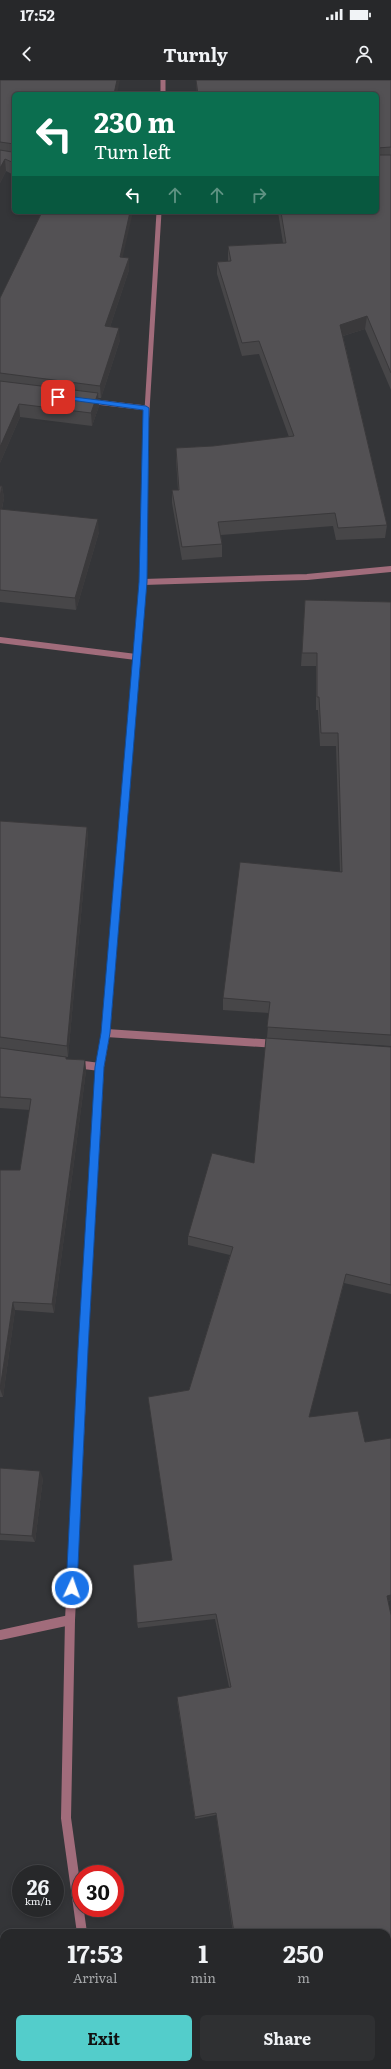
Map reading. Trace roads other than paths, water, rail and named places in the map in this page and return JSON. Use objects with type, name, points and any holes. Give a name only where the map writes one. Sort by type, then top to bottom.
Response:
[{"type":"street","points":[[163,80],[163,92]]},
{"type":"street","points":[[81,1929],[66,1818],[70,1620],[83,1341],[100,1067],[106,1033],[143,582],[146,408],[159,214]]},
{"type":"street","points":[[85,400],[146,408]]},
{"type":"street","points":[[143,582],[307,577],[391,568]]},
{"type":"street","points":[[0,640],[136,657]]},
{"type":"street","points":[[106,1033],[288,1045]]},
{"type":"street","points":[[69,1063],[100,1067]]},
{"type":"street","points":[[0,1635],[70,1620]]}]
